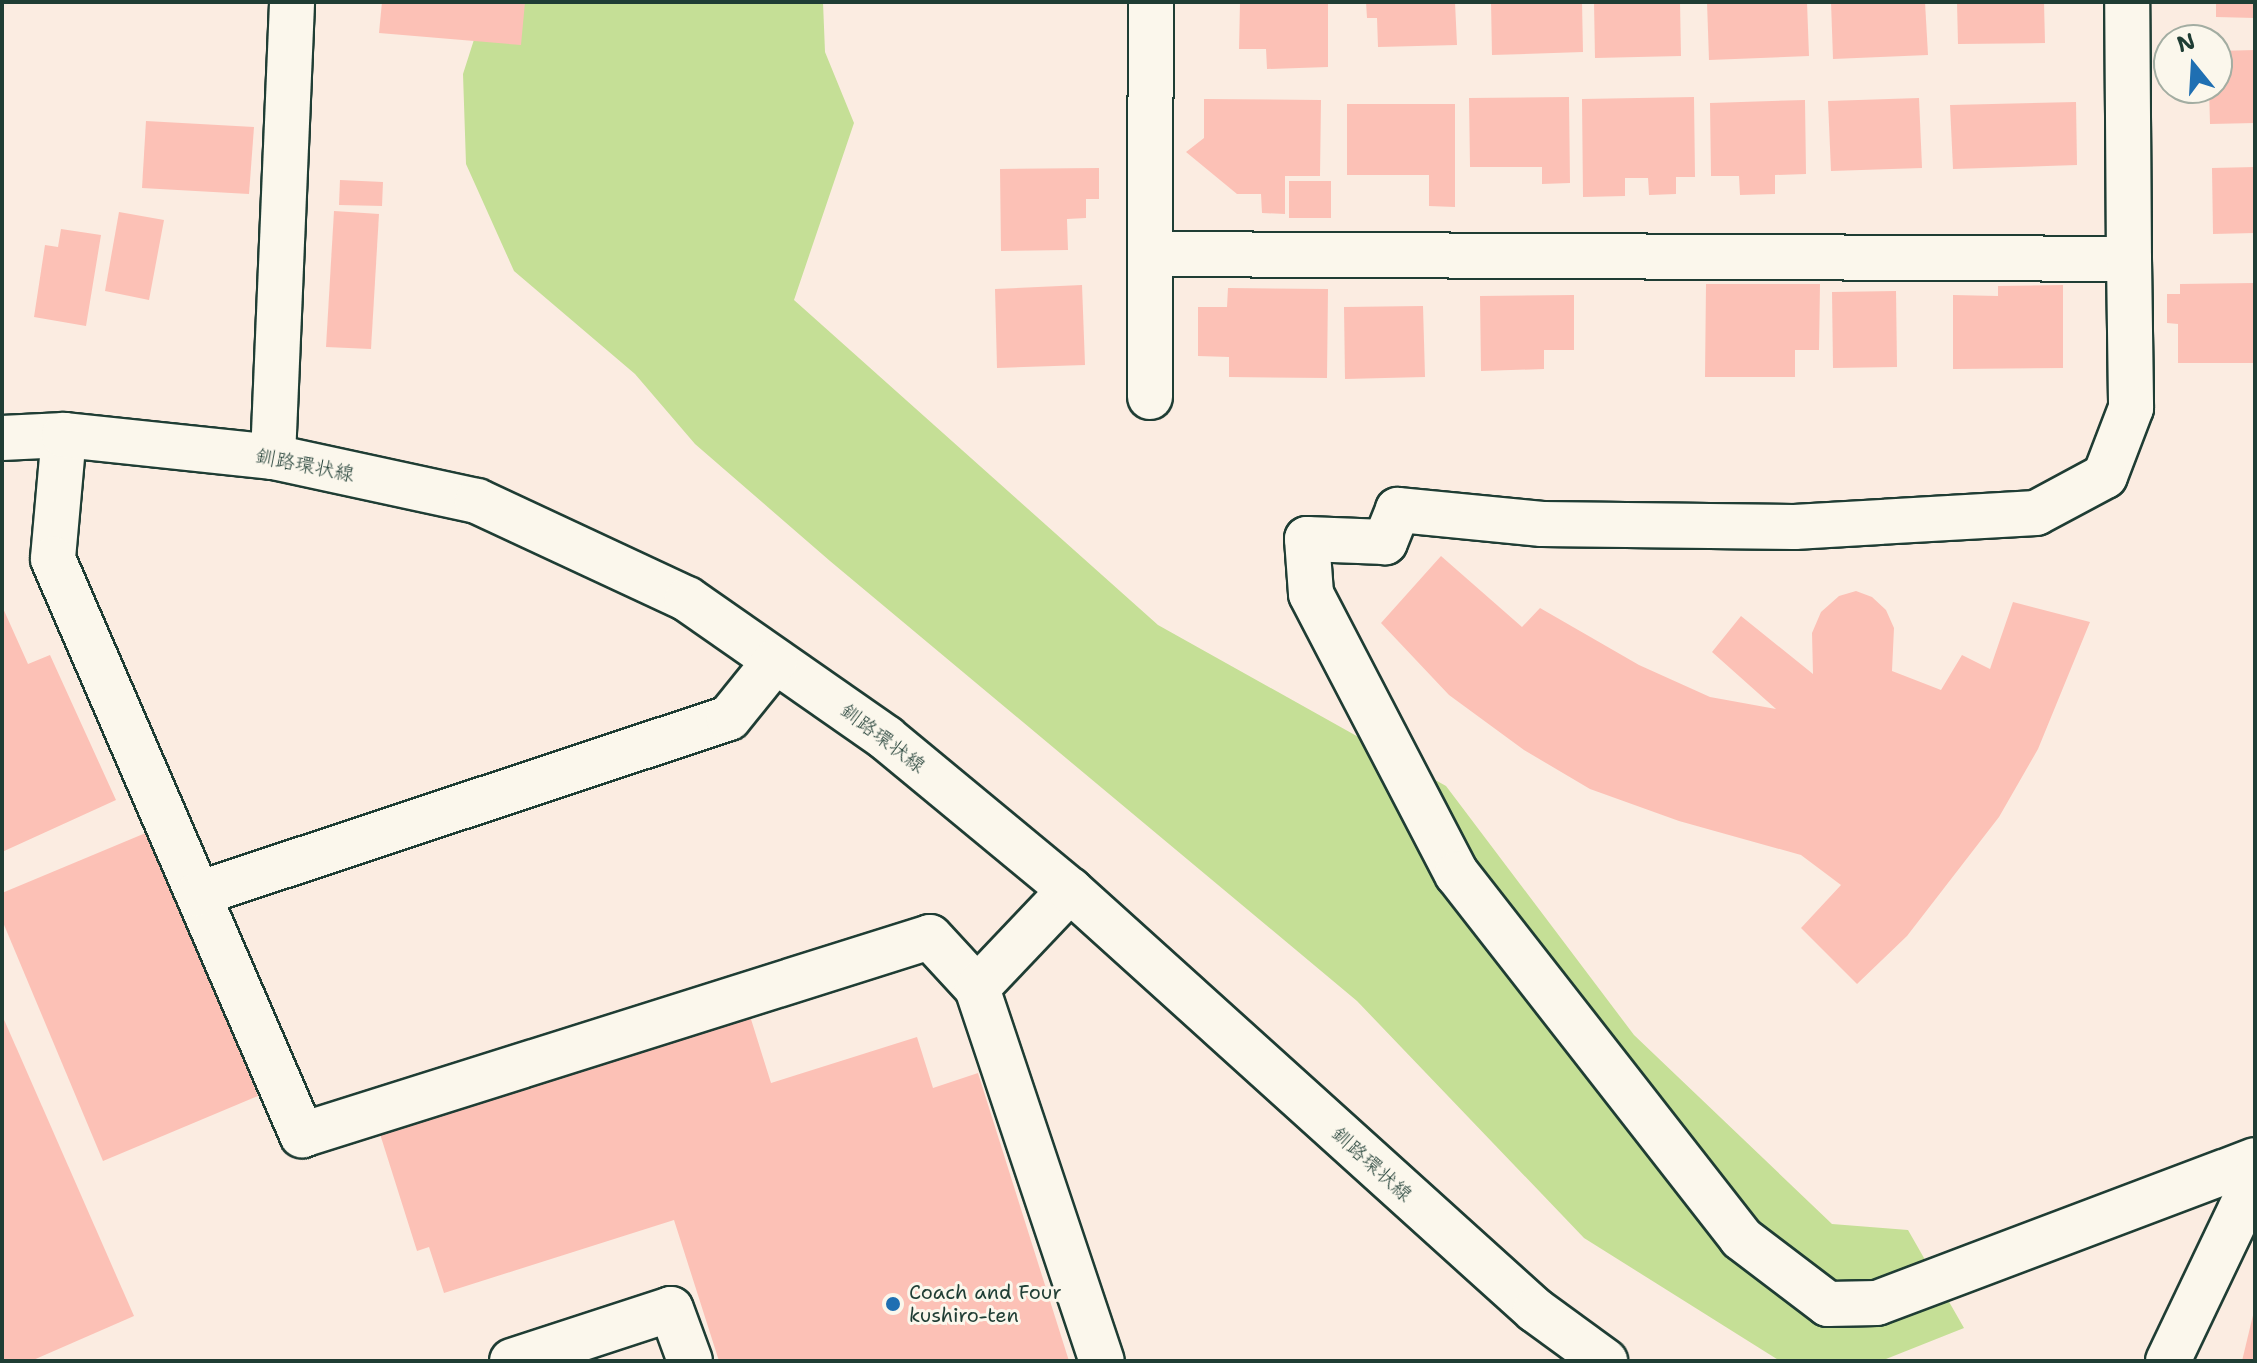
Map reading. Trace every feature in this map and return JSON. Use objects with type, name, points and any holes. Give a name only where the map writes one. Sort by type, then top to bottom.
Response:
[{"type":"street","points":[[273,457],[292,2]]},
{"type":"street","points":[[1150,397],[1151,2]]},
{"type":"street","points":[[2127,2],[2131,408],[2105,476],[2036,513],[1794,527],[1542,524],[1398,510],[1385,542],[1307,539],[1311,594],[1457,874],[1741,1238],[1828,1304],[1877,1303],[2255,1160]]},
{"type":"street","points":[[1151,254],[2129,259]]},
{"type":"street","points":[[64,435],[53,559],[302,1135],[930,937],[977,988],[1102,1361]]},
{"type":"street","name":"釧路環状線","points":[[2,438],[64,435],[273,457],[477,501],[687,599],[886,738],[1070,890],[1535,1310],[1592,1357]]},
{"type":"street","points":[[198,894],[729,718],[775,661]]},
{"type":"street","points":[[977,988],[1070,890]]},
{"type":"street","points":[[2168,1361],[2255,1179]]},
{"type":"street","points":[[512,1361],[671,1309],[690,1361]]},
{"type":"green space","points":[[486,2],[823,2],[825,52],[854,123],[794,300],[1158,625],[1446,786],[1634,1035],[1832,1224],[1908,1230],[1964,1328],[1881,1361],[1780,1361],[1584,1238],[1357,1001],[830,561],[695,444],[635,374],[514,271],[466,164],[463,74]]},
{"type":"building","points":[[382,2],[525,2],[521,45],[379,33]]},
{"type":"building","points":[[1240,2],[1328,2],[1328,67],[1267,69],[1266,49],[1239,49]]},
{"type":"building","points":[[1366,2],[1455,2],[1457,45],[1378,47],[1377,18],[1367,18]]},
{"type":"building","points":[[1491,2],[1582,2],[1583,52],[1492,55]]},
{"type":"building","points":[[1594,2],[1680,2],[1681,56],[1595,58]]},
{"type":"building","points":[[1707,2],[1807,2],[1809,56],[1709,60]]},
{"type":"building","points":[[1831,2],[1925,2],[1928,55],[1833,59]]},
{"type":"building","points":[[1957,2],[2044,2],[2045,43],[1958,44]]},
{"type":"building","points":[[2216,2],[2255,2],[2255,18],[2216,17]]},
{"type":"building","points":[[2255,50],[2255,123],[2210,124],[2209,104],[2233,104],[2233,51]]},
{"type":"building","points":[[1569,97],[1570,183],[1542,184],[1542,167],[1470,167],[1469,98]]},
{"type":"building","points":[[1694,97],[1695,177],[1676,177],[1676,194],[1649,195],[1648,178],[1625,178],[1625,196],[1583,197],[1582,99]]},
{"type":"building","points":[[1919,98],[1922,168],[1831,171],[1828,101]]},
{"type":"building","points":[[1204,99],[1321,100],[1320,176],[1285,176],[1285,214],[1262,213],[1261,194],[1237,194],[1186,152],[1204,138]]},
{"type":"building","points":[[1805,100],[1806,174],[1775,175],[1775,194],[1740,195],[1739,176],[1711,176],[1710,103]]},
{"type":"building","points":[[2076,102],[2077,165],[1953,169],[1950,105]]},
{"type":"building","points":[[1347,104],[1455,104],[1455,207],[1429,206],[1429,175],[1347,175]]},
{"type":"building","points":[[146,121],[254,127],[249,194],[142,188]]},
{"type":"building","points":[[2255,167],[2255,233],[2213,234],[2212,168]]},
{"type":"building","points":[[1099,168],[1099,199],[1086,199],[1086,218],[1067,219],[1068,250],[1001,251],[1000,169]]},
{"type":"building","points":[[340,180],[383,182],[382,206],[339,205]]},
{"type":"building","points":[[1289,181],[1331,181],[1331,218],[1289,218]]},
{"type":"building","points":[[334,211],[379,214],[371,349],[326,347]]},
{"type":"building","points":[[119,212],[164,220],[149,300],[105,291]]},
{"type":"building","points":[[61,229],[101,235],[86,326],[34,317],[45,245],[58,247]]},
{"type":"building","points":[[2255,283],[2255,363],[2178,363],[2178,324],[2167,323],[2167,294],[2180,294],[2180,284]]},
{"type":"building","points":[[1706,284],[1820,284],[1819,350],[1795,350],[1795,377],[1705,377]]},
{"type":"building","points":[[1082,285],[1085,365],[997,368],[995,289]]},
{"type":"building","points":[[2063,285],[2063,368],[1953,369],[1953,295],[1998,296],[1998,286]]},
{"type":"building","points":[[1228,288],[1328,289],[1327,378],[1229,377],[1229,357],[1198,356],[1198,307],[1227,307]]},
{"type":"building","points":[[1896,291],[1897,367],[1833,368],[1832,292]]},
{"type":"building","points":[[1574,295],[1574,350],[1544,350],[1544,369],[1481,371],[1480,296]]},
{"type":"building","points":[[1423,306],[1425,377],[1345,379],[1344,307]]},
{"type":"building","points":[[1441,556],[1522,627],[1540,608],[1639,665],[1710,697],[1776,709],[1712,652],[1741,616],[1813,674],[1812,633],[1821,612],[1839,596],[1856,591],[1872,597],[1886,610],[1894,628],[1892,671],[1941,690],[1962,655],[1990,669],[2013,602],[2090,622],[2038,749],[1999,817],[1907,936],[1857,984],[1801,928],[1841,885],[1801,855],[1679,821],[1590,789],[1524,750],[1449,695],[1381,623]]},
{"type":"building","points":[[2,606],[28,664],[50,655],[116,800],[2,852]]},
{"type":"building","points":[[148,832],[258,1096],[103,1161],[2,920],[2,893]]},
{"type":"building","points":[[2,1015],[134,1316],[31,1361],[2,1361]]},
{"type":"building","points":[[750,1016],[771,1083],[917,1037],[933,1088],[978,1073],[1069,1361],[719,1361],[674,1220],[444,1293],[429,1247],[417,1251],[380,1134]]},
{"type":"building","points":[[2254,1311],[2255,1361],[2242,1361]]},
{"type":"place","name":"Coach and Four kushiro-ten","points":[[893,1304]]}]
